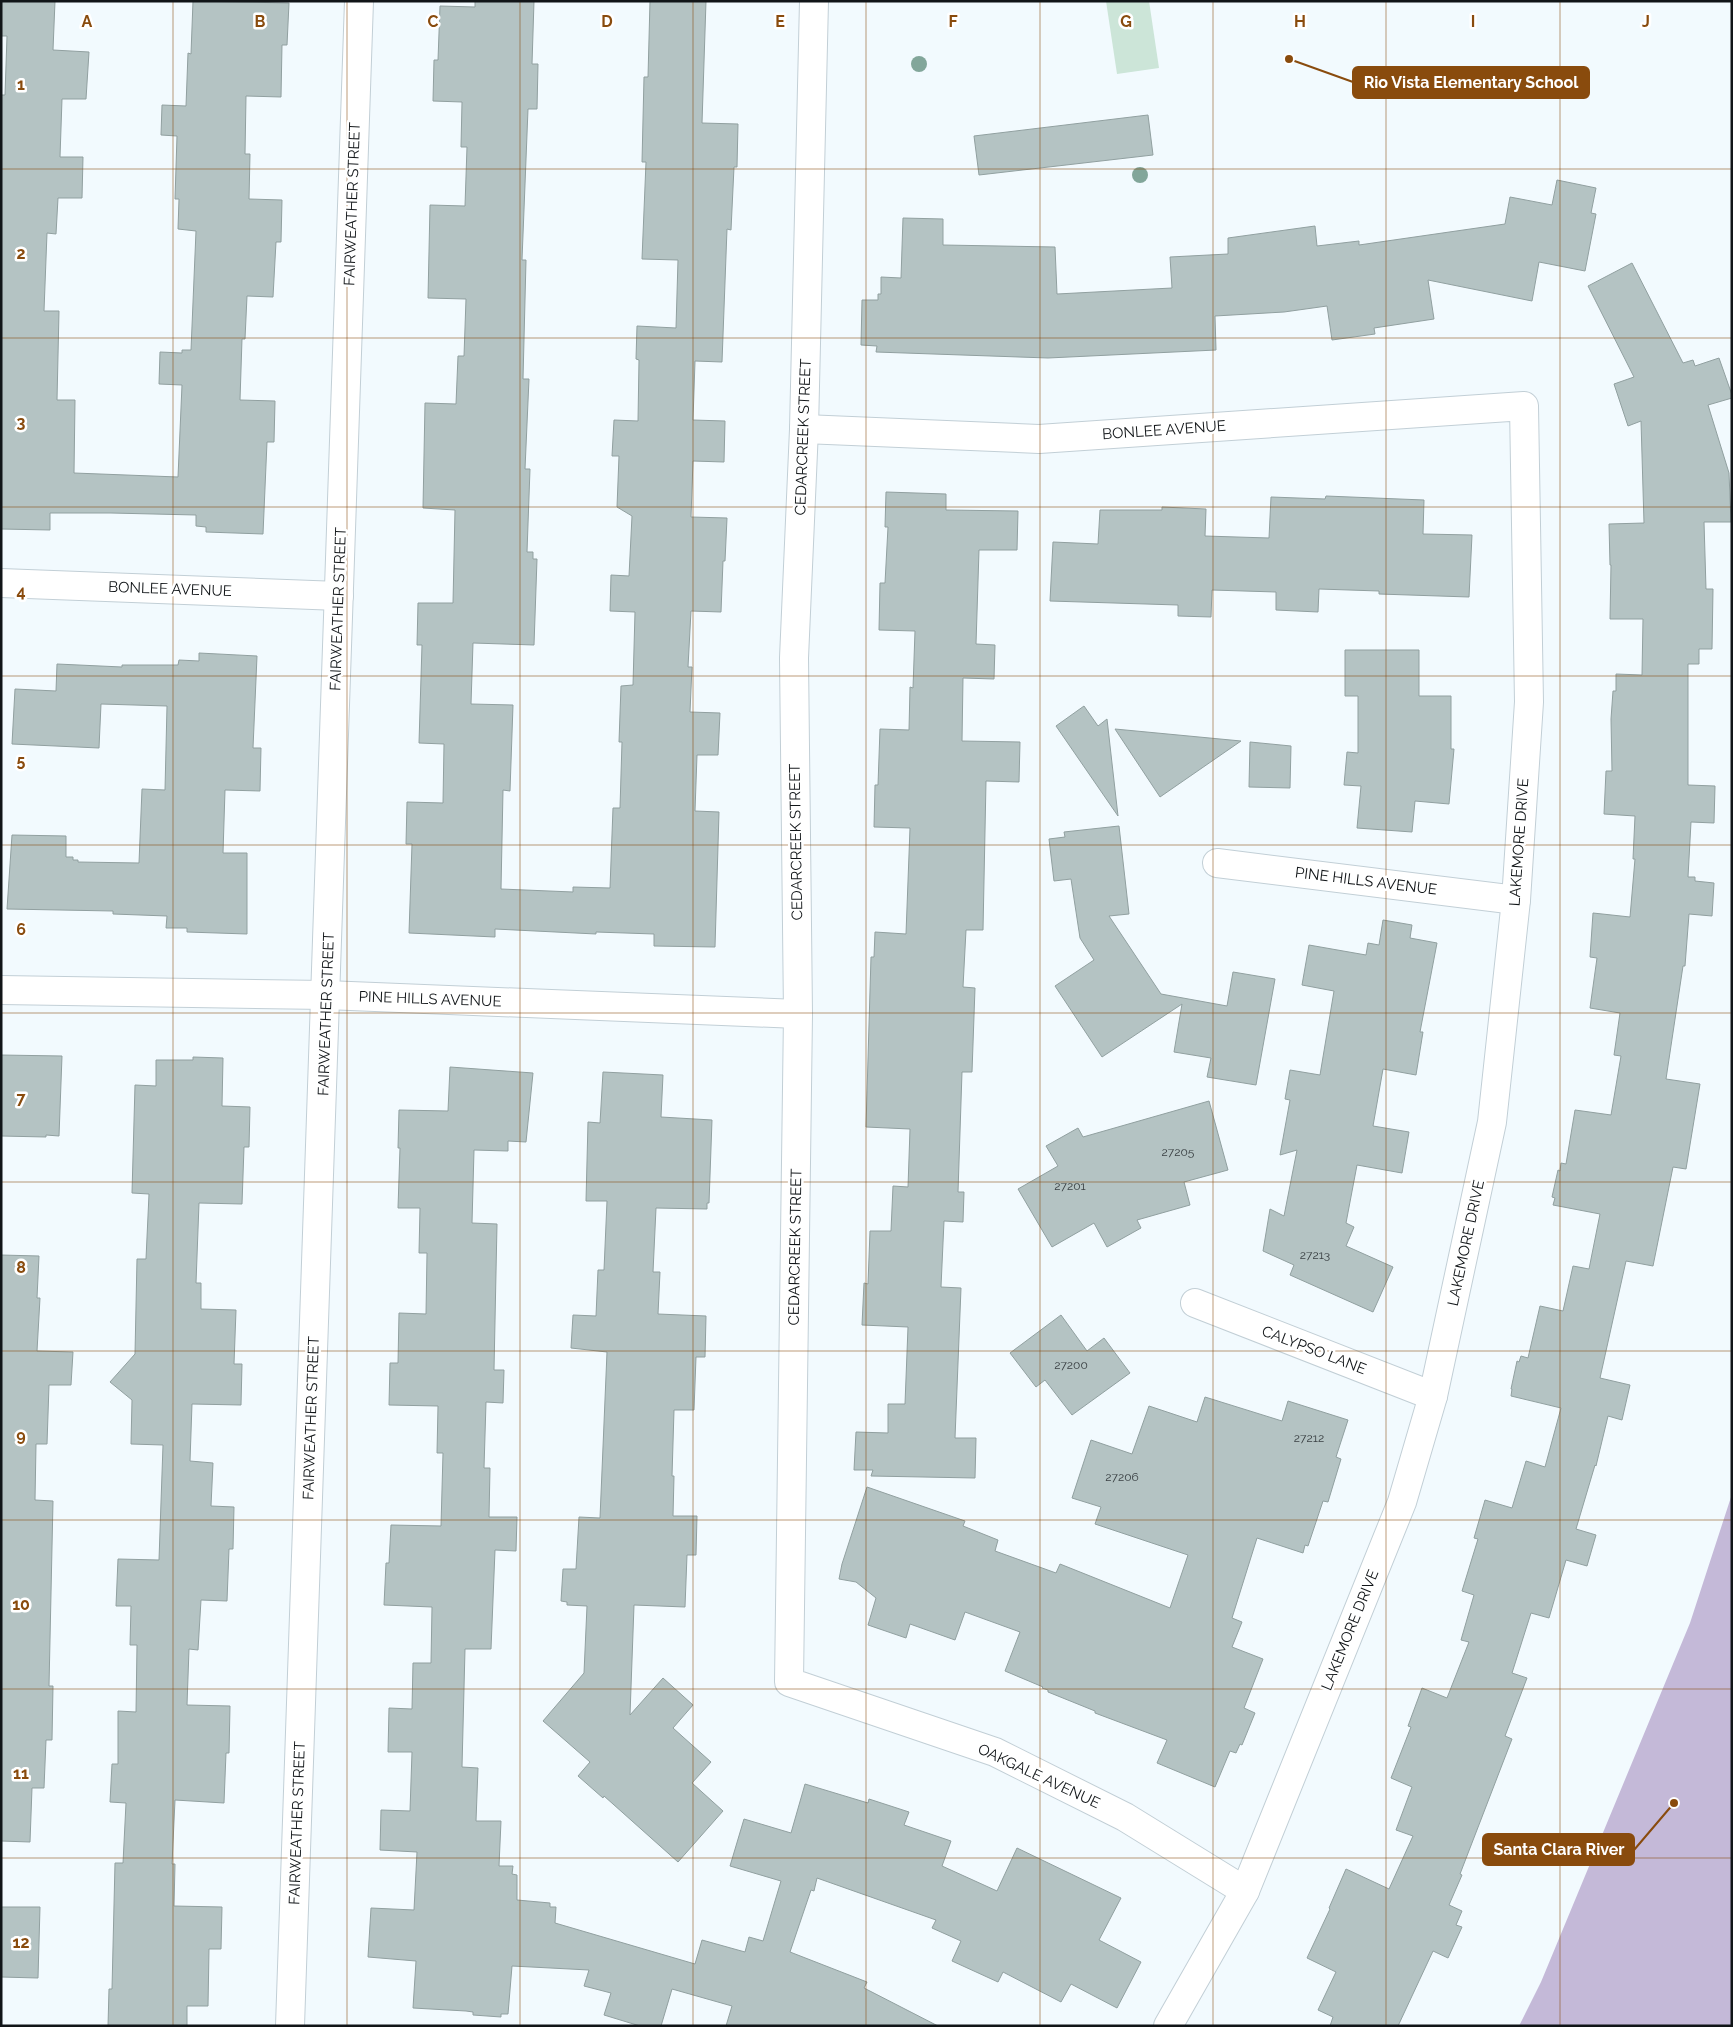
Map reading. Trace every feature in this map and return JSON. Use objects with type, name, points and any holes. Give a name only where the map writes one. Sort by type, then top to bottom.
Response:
[{"type":"street","name":"FAIRWEATHER STREET","points":[[290,2026],[359,1]]},
{"type":"street","name":"CEDARCREEK STREET","points":[[789,1682],[798,1014],[794,658],[804,429],[814,1]]},
{"type":"street","name":"BONLEE AVENUE","points":[[804,429],[1039,439],[1524,406]]},
{"type":"street","name":"LAKEMORE DRIVE","points":[[1168,2026],[1246,1891],[1402,1502],[1433,1396],[1492,1122],[1516,900],[1529,702],[1524,406]]},
{"type":"street","name":"BONLEE AVENUE","points":[[1,583],[339,596]]},
{"type":"street","name":"PINE HILLS AVENUE","points":[[1217,863],[1516,900]]},
{"type":"street","name":"PINE HILLS AVENUE","points":[[1,990],[326,995],[798,1014]]},
{"type":"street","name":"CALYPSO LANE","points":[[1195,1303],[1433,1396]]},
{"type":"street","name":"OAKGALE AVENUE","points":[[789,1682],[995,1752],[1125,1817],[1246,1891]]},
{"type":"green space","points":[[1106,1],[1149,1],[1159,68],[1117,74]]},
{"type":"shaded area","points":[[1732,1494],[1732,2026],[1519,2026],[1541,1982],[1690,1623]]},
{"type":"building","points":[[1,1],[55,1],[53,50],[89,52],[86,99],[62,99],[60,157],[83,157],[82,198],[58,198],[56,234],[47,233],[44,311],[59,311],[57,400],[75,400],[74,473],[178,477],[182,385],[159,384],[160,352],[182,353],[182,350],[191,350],[196,231],[178,229],[179,199],[175,199],[177,136],[161,135],[162,105],[186,106],[188,53],[191,54],[193,1],[289,3],[287,45],[282,45],[281,97],[246,96],[245,154],[250,154],[249,199],[282,200],[281,242],[276,242],[273,297],[247,296],[245,339],[242,339],[240,400],[275,401],[274,442],[267,442],[263,534],[206,532],[206,527],[196,526],[196,515],[111,513],[50,513],[50,530],[1,529],[1,95],[5,95],[7,36],[1,36]]},
{"type":"building","points":[[475,1],[534,1],[532,64],[538,64],[537,109],[528,109],[522,260],[526,260],[523,379],[529,379],[525,469],[530,469],[527,552],[533,552],[533,559],[537,559],[534,645],[473,643],[471,704],[513,705],[510,791],[503,790],[501,889],[573,892],[573,887],[610,888],[613,808],[620,808],[622,742],[619,742],[621,686],[633,685],[635,612],[610,611],[611,575],[629,576],[632,516],[617,507],[619,456],[612,456],[614,420],[638,421],[639,360],[636,359],[637,326],[676,328],[678,260],[642,259],[646,162],[642,162],[644,77],[648,77],[650,1],[706,1],[702,123],[738,124],[737,167],[734,167],[731,230],[727,229],[722,362],[695,361],[693,420],[725,421],[724,462],[693,461],[691,517],[727,518],[721,612],[691,611],[688,667],[692,667],[690,712],[720,713],[718,755],[697,755],[695,811],[719,812],[715,947],[654,946],[654,934],[596,932],[596,934],[495,929],[495,937],[409,933],[412,844],[406,844],[407,802],[443,803],[444,744],[419,743],[422,645],[417,645],[418,603],[453,603],[455,510],[423,508],[425,403],[456,404],[458,356],[464,356],[466,299],[428,298],[430,205],[465,206],[467,147],[461,147],[462,102],[433,101],[434,60],[438,60],[440,6],[475,7]]},
{"type":"building","points":[[1148,115],[1153,155],[979,175],[974,136]]},
{"type":"building","points":[[1557,180],[1596,188],[1591,213],[1596,214],[1585,271],[1539,262],[1532,301],[1428,280],[1434,319],[1374,328],[1375,334],[1332,340],[1327,306],[1284,312],[1215,316],[1216,350],[1048,358],[876,352],[877,346],[861,345],[862,300],[878,300],[878,294],[881,294],[881,277],[901,278],[903,218],[943,219],[943,245],[1055,247],[1057,294],[1172,288],[1170,257],[1228,254],[1228,238],[1315,226],[1317,246],[1359,241],[1359,245],[1505,224],[1510,197],[1552,205]]},
{"type":"building","points":[[1632,263],[1683,363],[1693,360],[1695,366],[1719,358],[1732,395],[1732,398],[1708,405],[1729,473],[1731,522],[1704,522],[1706,589],[1713,589],[1712,649],[1699,649],[1699,664],[1688,664],[1688,785],[1715,786],[1714,823],[1691,822],[1688,877],[1695,877],[1695,881],[1714,883],[1712,916],[1689,914],[1685,966],[1683,966],[1666,1079],[1700,1084],[1686,1169],[1673,1167],[1653,1266],[1626,1261],[1600,1378],[1630,1385],[1622,1420],[1608,1416],[1596,1466],[1576,1529],[1596,1535],[1587,1566],[1566,1560],[1549,1618],[1531,1613],[1512,1673],[1527,1678],[1505,1736],[1512,1739],[1460,1874],[1462,1875],[1449,1905],[1462,1911],[1456,1925],[1462,1927],[1448,1958],[1433,1951],[1398,2026],[1330,2026],[1333,2017],[1318,2010],[1336,1972],[1307,1958],[1346,1869],[1389,1889],[1413,1836],[1396,1830],[1412,1787],[1391,1778],[1411,1727],[1408,1726],[1422,1688],[1447,1698],[1469,1642],[1461,1640],[1474,1595],[1462,1591],[1478,1539],[1474,1538],[1485,1500],[1512,1508],[1526,1461],[1545,1467],[1561,1408],[1511,1396],[1517,1361],[1519,1362],[1521,1356],[1528,1358],[1540,1306],[1563,1311],[1573,1266],[1589,1269],[1600,1214],[1553,1205],[1555,1198],[1552,1197],[1558,1170],[1560,1171],[1561,1163],[1566,1164],[1575,1110],[1611,1115],[1621,1056],[1614,1055],[1620,1013],[1590,1008],[1597,958],[1590,957],[1593,913],[1630,917],[1635,859],[1633,859],[1635,816],[1604,814],[1606,771],[1612,771],[1611,719],[1613,691],[1616,691],[1616,674],[1642,675],[1643,619],[1610,619],[1611,565],[1609,524],[1644,523],[1641,421],[1628,426],[1614,384],[1634,377],[1588,286]]},
{"type":"building","points":[[886,492],[946,494],[946,510],[1018,511],[1017,550],[979,550],[976,644],[995,645],[994,679],[963,678],[962,741],[1020,742],[1019,782],[986,781],[983,930],[966,930],[963,987],[975,988],[972,1072],[962,1072],[958,1192],[964,1192],[963,1222],[944,1221],[941,1287],[961,1288],[955,1438],[976,1438],[975,1478],[871,1476],[873,1470],[854,1470],[856,1432],[888,1433],[888,1404],[905,1404],[908,1327],[862,1325],[864,1283],[868,1284],[870,1231],[891,1231],[893,1186],[908,1187],[910,1129],[866,1127],[871,957],[874,957],[875,932],[906,934],[910,828],[874,827],[875,785],[878,785],[880,729],[909,730],[910,687],[913,688],[915,631],[879,630],[880,583],[885,583],[888,527],[885,527]]},
{"type":"building","points":[[1326,496],[1424,500],[1423,534],[1472,535],[1469,597],[1379,594],[1379,591],[1319,589],[1318,612],[1276,610],[1276,592],[1212,590],[1211,617],[1178,616],[1178,605],[1050,601],[1053,542],[1098,544],[1100,510],[1162,510],[1162,507],[1206,509],[1205,536],[1269,538],[1271,497],[1325,499]]},
{"type":"building","points":[[1345,650],[1419,650],[1419,696],[1451,696],[1451,749],[1454,749],[1449,804],[1415,801],[1412,832],[1357,828],[1361,786],[1344,785],[1347,752],[1358,753],[1358,696],[1345,696]]},
{"type":"building","points":[[199,653],[257,656],[253,748],[261,748],[260,791],[225,790],[223,853],[247,853],[247,934],[187,932],[187,928],[166,928],[167,916],[113,914],[113,911],[7,909],[12,835],[66,836],[66,857],[73,857],[73,860],[78,860],[78,862],[139,863],[142,789],[165,790],[167,706],[101,704],[99,748],[12,744],[15,689],[56,691],[57,664],[122,667],[122,665],[178,665],[179,660],[199,661]]},
{"type":"building","points":[[1084,706],[1098,726],[1107,719],[1118,816],[1056,726]]},
{"type":"building","points":[[1115,729],[1241,741],[1160,797]]},
{"type":"building","points":[[1250,742],[1291,746],[1290,788],[1249,787]]},
{"type":"building","points":[[1119,826],[1129,914],[1109,916],[1161,994],[1227,1006],[1233,972],[1275,979],[1256,1085],[1207,1077],[1211,1058],[1174,1052],[1182,1004],[1102,1057],[1055,986],[1094,960],[1080,938],[1071,879],[1054,881],[1049,839],[1065,837],[1064,832]]},
{"type":"building","points":[[1383,920],[1412,925],[1410,938],[1437,943],[1420,1032],[1423,1032],[1416,1075],[1383,1069],[1373,1126],[1409,1132],[1402,1173],[1357,1165],[1346,1223],[1354,1227],[1346,1246],[1393,1267],[1373,1312],[1290,1275],[1294,1265],[1263,1251],[1270,1209],[1284,1216],[1297,1150],[1280,1155],[1290,1100],[1285,1099],[1290,1070],[1320,1075],[1334,991],[1302,985],[1309,945],[1366,955],[1368,943],[1379,945]]},
{"type":"building","points":[[1,1055],[62,1056],[59,1136],[1,1136]]},
{"type":"building","points":[[193,1057],[223,1058],[222,1106],[250,1107],[249,1147],[244,1147],[242,1204],[199,1203],[196,1283],[201,1283],[201,1309],[236,1310],[234,1364],[242,1364],[241,1405],[192,1404],[190,1461],[213,1463],[211,1506],[234,1507],[233,1549],[229,1549],[227,1601],[201,1600],[198,1650],[189,1649],[187,1705],[230,1706],[229,1753],[226,1753],[224,1803],[175,1800],[172,1864],[175,1864],[174,1906],[222,1907],[221,1949],[209,1949],[208,2006],[187,2006],[187,2026],[108,2026],[109,1989],[112,1989],[115,1863],[123,1863],[126,1803],[110,1802],[112,1764],[118,1764],[118,1711],[136,1712],[137,1645],[130,1645],[131,1606],[116,1606],[118,1559],[159,1560],[163,1445],[131,1444],[132,1400],[110,1382],[135,1354],[137,1259],[146,1259],[149,1194],[132,1193],[135,1085],[156,1086],[156,1060],[193,1060]]},
{"type":"building","points":[[450,1067],[533,1073],[526,1142],[508,1141],[508,1151],[474,1150],[472,1223],[497,1224],[494,1370],[504,1370],[503,1403],[486,1402],[484,1468],[490,1468],[489,1517],[517,1517],[516,1551],[495,1550],[491,1649],[465,1649],[462,1767],[478,1768],[476,1821],[501,1821],[499,1866],[513,1866],[512,1874],[517,1875],[517,1900],[550,1903],[550,1907],[556,1907],[555,1923],[695,1964],[702,1940],[745,1952],[749,1937],[763,1941],[781,1881],[730,1866],[744,1819],[791,1833],[805,1784],[868,1803],[869,1799],[909,1812],[904,1825],[951,1841],[942,1866],[997,1891],[1017,1848],[1121,1898],[1099,1940],[1141,1962],[1117,2008],[1071,1984],[1061,2002],[1003,1972],[998,1982],[952,1961],[961,1941],[932,1928],[936,1920],[817,1878],[814,1891],[811,1890],[790,1952],[867,1982],[864,1988],[938,2026],[726,2026],[732,2006],[672,1989],[661,2026],[640,2026],[604,2015],[611,1993],[584,1986],[589,1970],[512,1966],[508,2014],[501,2014],[501,2017],[473,2015],[473,2012],[466,2011],[413,2008],[416,1961],[368,1957],[371,1908],[414,1910],[417,1852],[380,1850],[381,1810],[410,1811],[412,1752],[388,1752],[389,1708],[412,1709],[413,1663],[431,1663],[432,1607],[384,1605],[386,1563],[389,1563],[391,1525],[441,1526],[443,1453],[437,1453],[438,1406],[389,1405],[390,1363],[398,1363],[399,1313],[426,1314],[427,1253],[419,1253],[420,1208],[398,1208],[399,1110],[448,1111]]},
{"type":"building","points":[[603,1072],[663,1075],[661,1117],[712,1120],[709,1203],[707,1203],[707,1209],[656,1208],[653,1272],[660,1272],[658,1314],[706,1316],[705,1357],[696,1357],[694,1410],[674,1410],[673,1516],[697,1516],[696,1555],[687,1555],[685,1607],[634,1605],[630,1715],[663,1678],[693,1705],[673,1728],[711,1762],[692,1783],[723,1811],[678,1862],[604,1796],[603,1798],[578,1776],[590,1762],[543,1721],[584,1673],[587,1606],[567,1605],[567,1602],[561,1601],[563,1569],[576,1569],[579,1517],[600,1518],[607,1352],[571,1348],[573,1315],[596,1316],[598,1270],[604,1270],[607,1201],[586,1201],[588,1122],[600,1123]]},
{"type":"building","points":[[1209,1101],[1228,1170],[1184,1182],[1190,1205],[1137,1220],[1141,1228],[1107,1247],[1094,1223],[1052,1247],[1018,1189],[1058,1166],[1046,1146],[1078,1128],[1083,1137]]},
{"type":"building","points":[[1,1255],[39,1256],[37,1298],[40,1298],[37,1351],[73,1352],[71,1385],[49,1385],[47,1444],[36,1444],[35,1500],[53,1501],[49,1686],[53,1686],[52,1740],[46,1740],[44,1788],[32,1788],[30,1842],[1,1841]]},
{"type":"building","points":[[1061,1315],[1087,1351],[1104,1338],[1130,1373],[1072,1415],[1045,1380],[1036,1387],[1010,1353]]},
{"type":"building","points":[[1205,1397],[1282,1421],[1288,1401],[1348,1420],[1336,1457],[1341,1459],[1328,1502],[1323,1501],[1308,1546],[1305,1545],[1303,1553],[1257,1538],[1232,1618],[1242,1622],[1232,1647],[1263,1659],[1244,1708],[1255,1713],[1242,1745],[1240,1744],[1236,1753],[1230,1751],[1215,1787],[1157,1763],[1167,1740],[1095,1713],[1095,1711],[1048,1692],[1043,1687],[1005,1671],[1020,1632],[965,1612],[955,1640],[910,1624],[906,1638],[868,1625],[876,1598],[856,1582],[839,1579],[867,1487],[965,1521],[963,1526],[998,1540],[995,1551],[1056,1573],[1060,1564],[1170,1608],[1188,1555],[1095,1524],[1101,1507],[1072,1498],[1091,1440],[1132,1454],[1149,1406],[1197,1422]]},
{"type":"building","points":[[1,1907],[40,1907],[38,1978],[1,1977]]},
{"type":"place","name":"Rio Vista Elementary School","points":[[1289,59]]},
{"type":"place","name":"Santa Clara River","points":[[1674,1803]]}]
